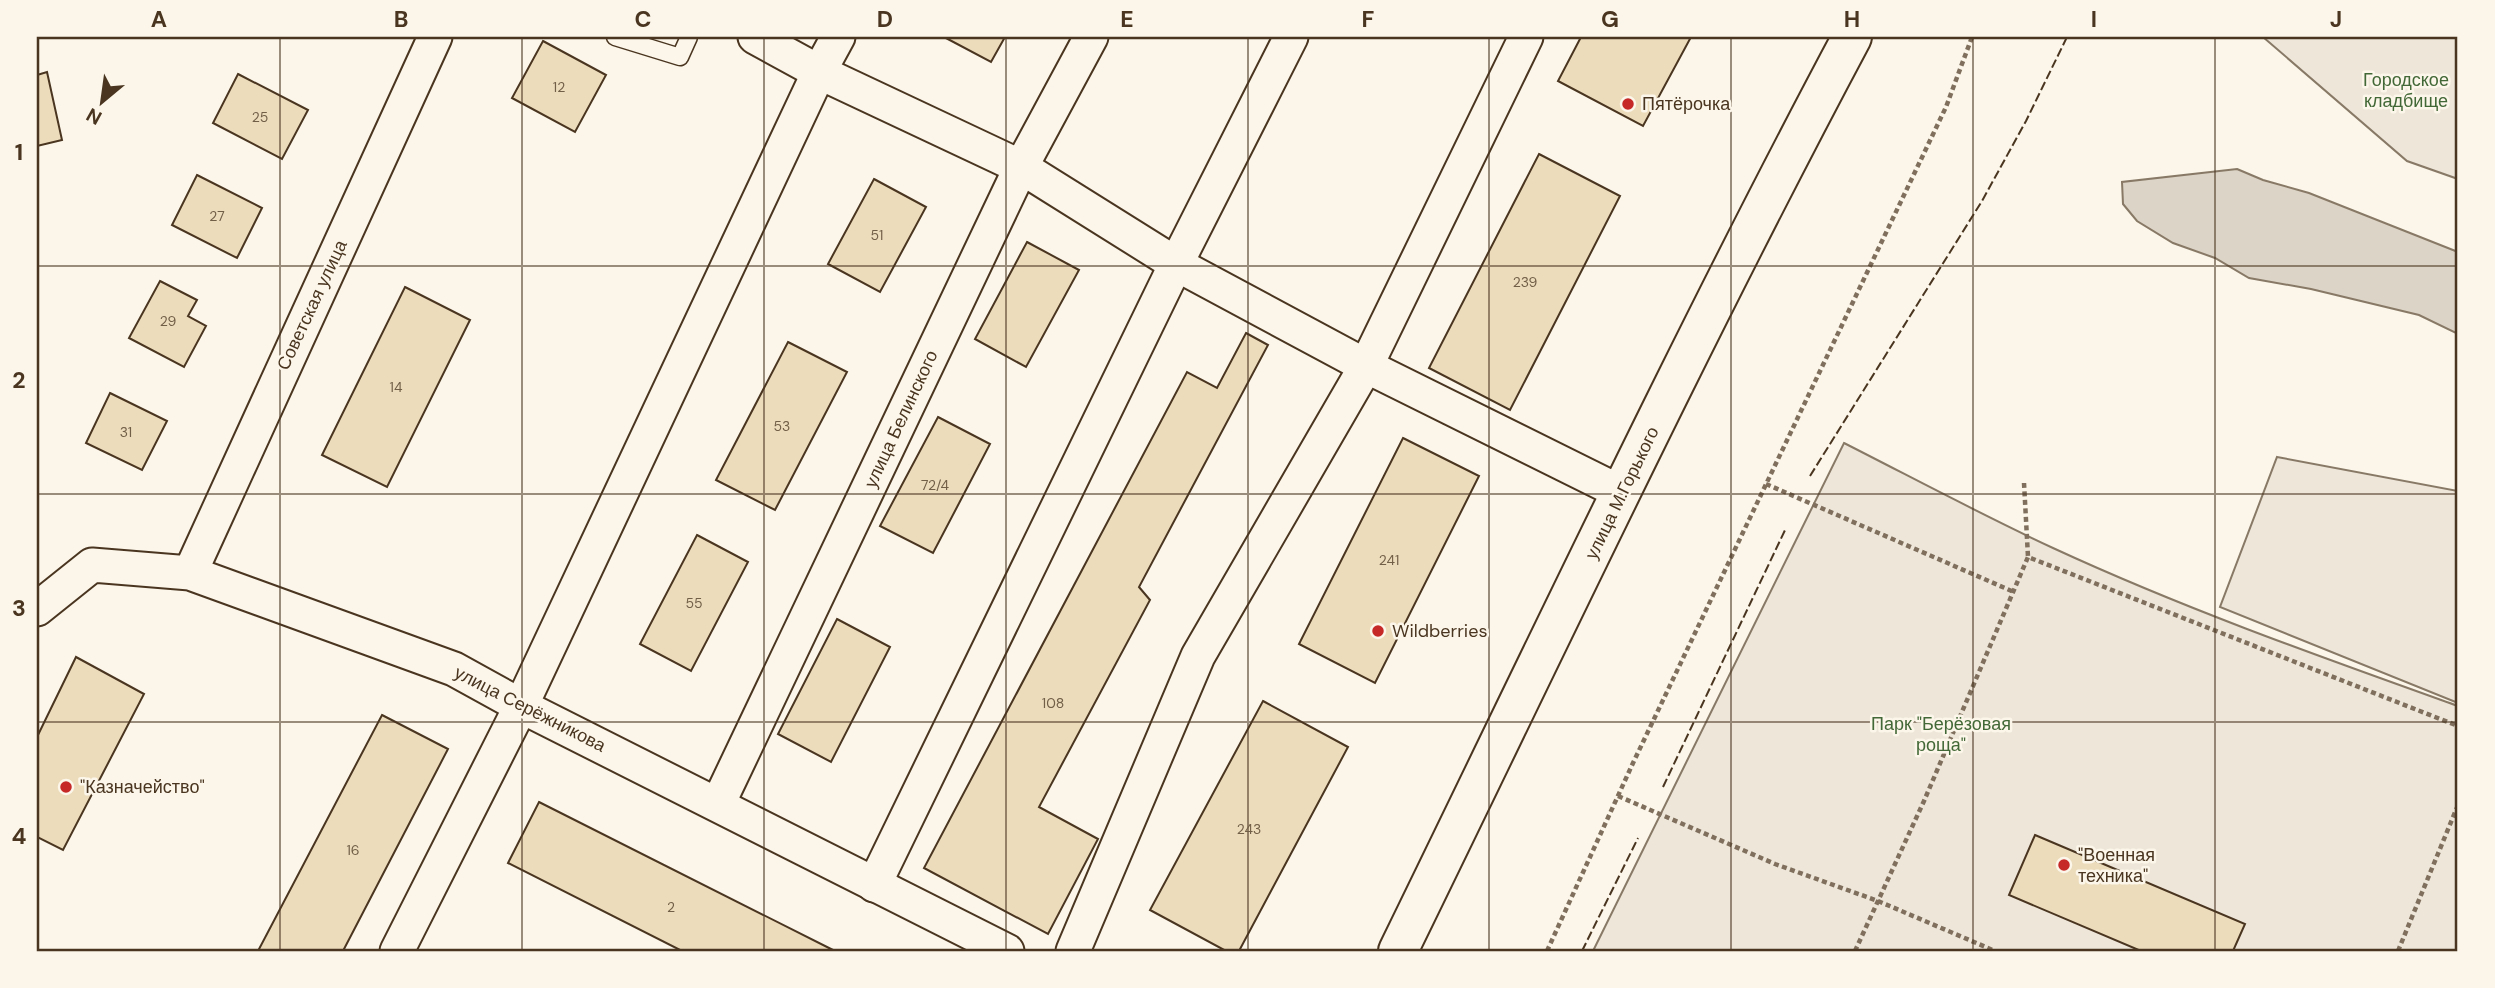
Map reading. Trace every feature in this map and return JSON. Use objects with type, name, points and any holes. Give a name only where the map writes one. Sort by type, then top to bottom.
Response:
[{"type":"main road","name":"улица М.Горького","points":[[1398,951],[1622,493],[1852,37]]},
{"type":"street","name":"Советская улица","points":[[190,573],[435,37]]},
{"type":"street","points":[[755,37],[819,72],[1021,167],[1176,264],[1366,366],[1622,493]]},
{"type":"street","points":[[397,951],[521,706],[819,72],[838,37]]},
{"type":"street","name":"улица Белинского","points":[[718,804],[1021,167],[1091,37]]},
{"type":"street","points":[[874,886],[1176,264],[1291,37]]},
{"type":"street","points":[[1073,951],[1198,656],[1366,366],[1526,37]]},
{"type":"street","name":"улица Серёжникова","points":[[37,608],[92,565],[190,573],[454,669],[521,706],[1007,951]]},
{"type":"lane","points":[[615,37],[680,57],[689,37]]},
{"type":"path","points":[[1547,951],[1946,107],[1972,37]]},
{"type":"path","points":[[1855,951],[2028,557],[2024,483]]},
{"type":"path","points":[[1766,484],[2014,592]]},
{"type":"path","points":[[2028,557],[2458,726]]},
{"type":"path","points":[[1618,796],[1775,864],[1878,901],[1995,951]]},
{"type":"path","points":[[2398,951],[2458,805]]},
{"type":"green space","name":"Городское кладбище","points":[[2263,37],[2458,37],[2458,179],[2407,161]]},
{"type":"green space","name":"Парк \"Берёзовая роща\"","points":[[1844,443],[2000,523],[2153,592],[2254,632],[2458,706],[2458,951],[1593,951]]},
{"type":"green space","points":[[2277,457],[2458,491],[2458,703],[2220,607]]},
{"type":"shaded area","points":[[2237,169],[2263,180],[2309,193],[2458,252],[2458,334],[2419,315],[2311,289],[2249,278],[2215,258],[2173,243],[2137,221],[2123,204],[2122,182]]},
{"type":"building","points":[[944,37],[1005,37],[991,62]]},
{"type":"building","name":"Пятёрочка","points":[[1581,37],[1691,37],[1643,126],[1558,81]]},
{"type":"building","points":[[543,41],[606,75],[575,132],[512,98]]},
{"type":"building","points":[[47,72],[62,140],[37,146],[37,75]]},
{"type":"building","points":[[238,74],[308,110],[282,159],[213,123]]},
{"type":"building","points":[[1539,154],[1620,196],[1510,410],[1429,368]]},
{"type":"building","points":[[197,175],[262,208],[237,258],[172,225]]},
{"type":"building","points":[[874,179],[926,207],[880,292],[828,264]]},
{"type":"building","points":[[1027,242],[1079,270],[1026,367],[975,339]]},
{"type":"building","points":[[160,281],[197,300],[188,316],[206,326],[184,367],[129,338]]},
{"type":"building","points":[[405,287],[470,320],[387,487],[322,455]]},
{"type":"building","points":[[1246,333],[1268,345],[1139,587],[1150,600],[1039,807],[1098,839],[1048,934],[924,868],[1187,372],[1217,388]]},
{"type":"building","points":[[788,342],[847,372],[775,510],[716,480]]},
{"type":"building","points":[[110,393],[167,421],[142,470],[86,443]]},
{"type":"building","points":[[938,417],[990,444],[933,553],[880,526]]},
{"type":"building","points":[[1403,438],[1479,476],[1375,683],[1299,644]]},
{"type":"building","points":[[697,535],[748,562],[691,671],[640,644]]},
{"type":"building","points":[[837,619],[890,647],[831,762],[778,734]]},
{"type":"building","name":"\"Казначейство\"","points":[[76,657],[144,694],[63,850],[37,837],[37,737]]},
{"type":"building","points":[[1263,701],[1348,747],[1239,951],[1226,951],[1150,910]]},
{"type":"building","points":[[382,715],[448,749],[343,951],[258,951]]},
{"type":"building","points":[[539,802],[835,951],[682,951],[508,863]]},
{"type":"building","name":"\"Военная техника\"","points":[[2035,835],[2245,924],[2233,951],[2141,951],[2009,895]]},
{"type":"fence","points":[[1810,476],[1982,201],[2026,121],[2067,37]]},
{"type":"fence","points":[[1663,787],[1786,528]]},
{"type":"fence","points":[[1582,951],[1638,838]]},
{"type":"place","name":"Пятёрочка","points":[[1628,104]]},
{"type":"place","name":"Wildberries","points":[[1378,631]]},
{"type":"place","name":"\"Казначейство\"","points":[[66,787]]},
{"type":"place","name":"\"Военная техника\"","points":[[2064,865]]}]
